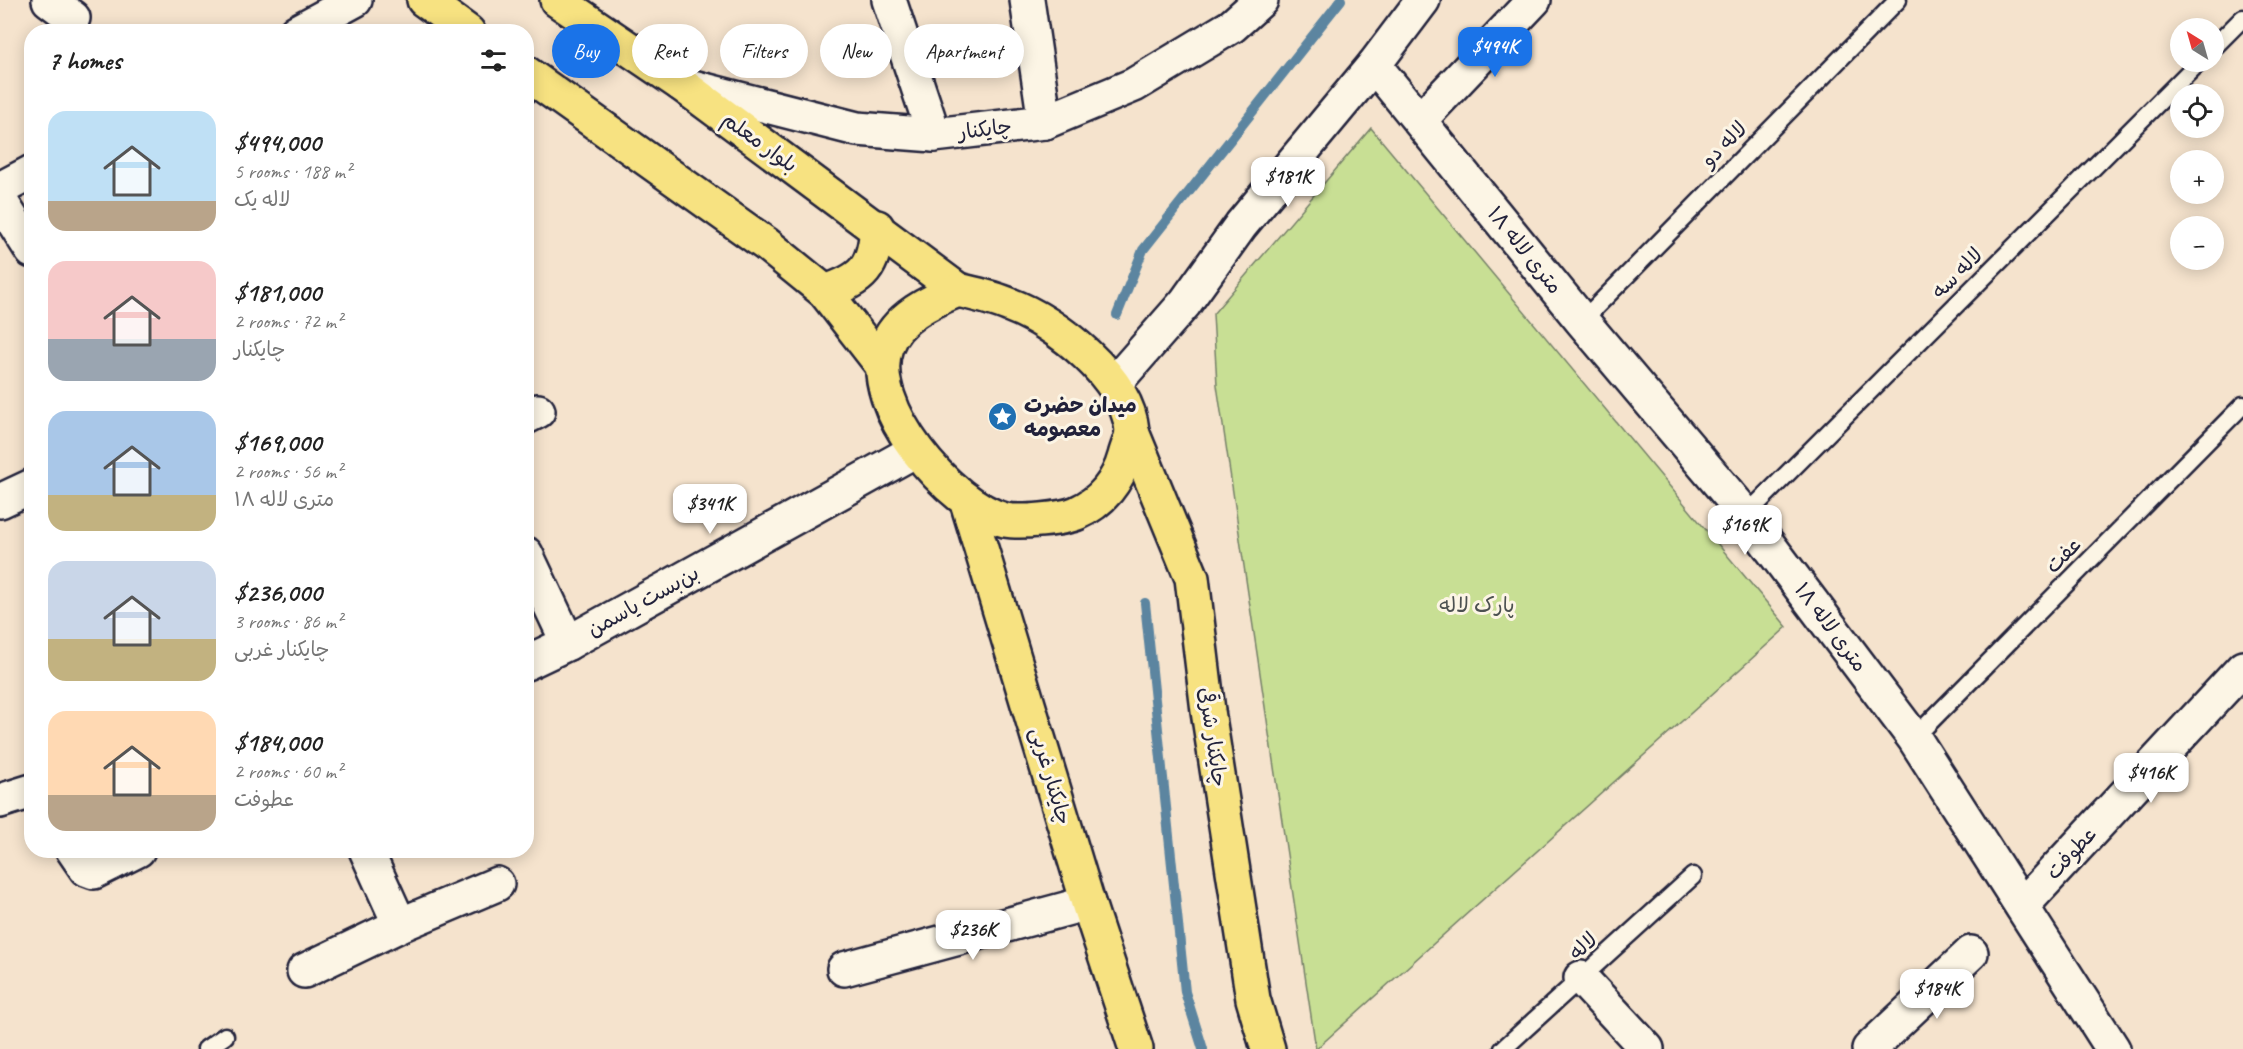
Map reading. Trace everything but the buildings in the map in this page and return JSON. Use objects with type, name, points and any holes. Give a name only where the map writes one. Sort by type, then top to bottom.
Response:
[{"type":"main road","points":[[424,0],[457,24]]},
{"type":"main road","name":"بلوار معلم","points":[[557,0],[681,84],[877,227],[958,290]]},
{"type":"main road","points":[[534,79],[766,244],[825,292],[881,364],[890,406],[916,450],[967,502],[1006,520],[1040,520],[1077,513],[1105,494],[1121,471],[1132,432],[1128,410],[1114,384],[1065,336],[1011,305],[958,290],[925,304],[906,320],[886,345],[881,364]]},
{"type":"main road","points":[[825,292],[849,284],[865,271],[875,254],[877,227]]},
{"type":"main road","name":"چایکنار شرقی","points":[[1132,432],[1192,578],[1208,711],[1253,999],[1268,1049]]},
{"type":"main road","name":"چایکنار غربی","points":[[967,502],[1088,903],[1137,1049]]},
{"type":"street","points":[[311,24],[355,0]]},
{"type":"street","points":[[889,0],[934,135]]},
{"type":"street","points":[[1027,0],[1045,122]]},
{"type":"street","name":"چایکنار","points":[[681,84],[857,129],[934,135],[1045,122],[1134,85],[1232,26],[1261,0]]},
{"type":"street","points":[[1114,384],[1185,303],[1241,225],[1374,65],[1423,0]]},
{"type":"street","points":[[1420,120],[1534,0]]},
{"type":"street","name":"۱۸ متری لاله","points":[[1374,65],[1582,321],[1746,515],[1914,738],[2113,1049]]},
{"type":"street","points":[[0,189],[24,176]]},
{"type":"street","points":[[0,200],[24,238]]},
{"type":"street","name":"بن‌بست یاسمن","points":[[534,659],[568,643],[916,450]]},
{"type":"street","points":[[0,501],[24,490]]},
{"type":"street","points":[[534,571],[568,643]]},
{"type":"street","name":"عطوفت","points":[[2022,906],[2243,668]]},
{"type":"street","points":[[0,801],[24,794]]},
{"type":"street","points":[[78,858],[86,869],[94,872],[122,858]]},
{"type":"street","points":[[370,858],[400,925]]},
{"type":"street","points":[[304,971],[400,925],[496,884]]},
{"type":"street","points":[[844,969],[1088,903]]},
{"type":"street","points":[[1869,1049],[1971,953]]},
{"type":"street","points":[[1581,978],[1647,1049]]},
{"type":"lane","name":"لاله دو","points":[[1582,321],[1898,0]]},
{"type":"lane","points":[[2224,36],[2243,18]]},
{"type":"lane","name":"لاله سه","points":[[1746,515],[2189,72]]},
{"type":"lane","name":"عفت","points":[[1914,738],[2243,405]]},
{"type":"lane","name":"لاله","points":[[1503,1049],[1694,876]]},
{"type":"lane","points":[[206,1049],[225,1036]]},
{"type":"green space","name":"پارک لاله","points":[[1371,128],[1787,627],[1316,1049],[1217,385],[1213,314]]},
{"type":"waterway","points":[[1117,315],[1143,250],[1341,0]]},
{"type":"waterway","points":[[1145,603],[1185,992],[1203,1049]]},
{"type":"place","name":"میدان حضرت معصومه","points":[[1003,417]]}]
